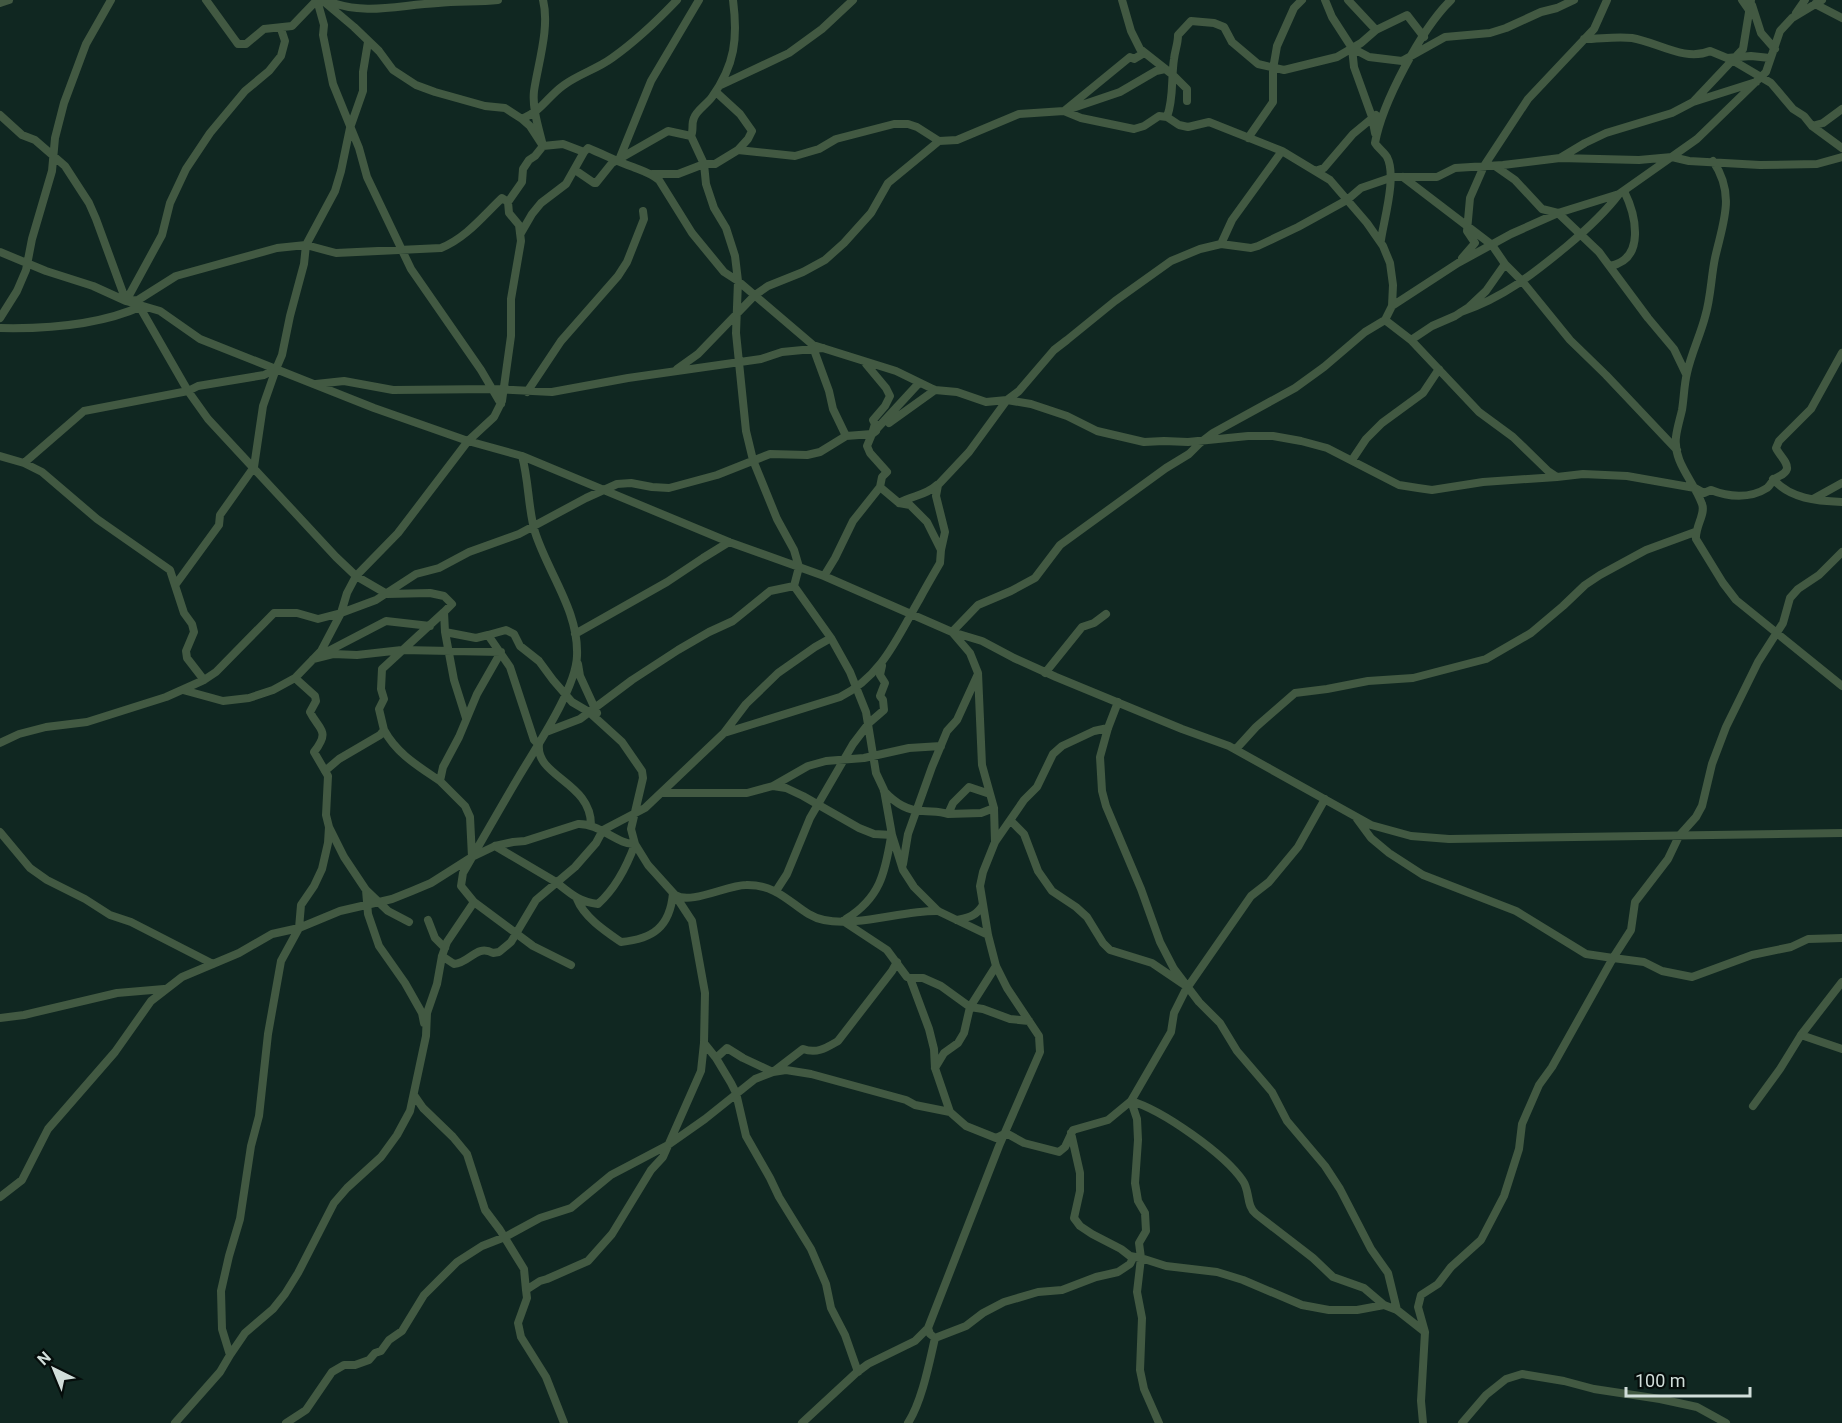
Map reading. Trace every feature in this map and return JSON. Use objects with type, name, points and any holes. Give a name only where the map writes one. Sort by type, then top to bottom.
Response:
[{"type":"street","points":[[0,3],[9,0]]},
{"type":"street","points":[[0,318],[17,291],[27,263],[52,171],[55,138],[71,84],[86,44],[111,0]]},
{"type":"street","points":[[206,0],[238,44],[246,44],[264,29],[281,29],[292,26],[317,0]]},
{"type":"street","points":[[317,0],[324,26],[323,35],[333,84],[359,148],[367,177],[411,269],[494,389],[501,404]]},
{"type":"street","points":[[323,0],[343,7],[383,10],[437,3],[498,0]]},
{"type":"street","points":[[323,0],[354,27],[393,70],[416,85],[435,92],[485,106],[505,108],[530,126],[543,146]]},
{"type":"street","points":[[543,0],[544,31],[534,91],[543,146]]},
{"type":"street","points":[[522,119],[536,114],[564,85],[613,58],[653,25],[677,0]]},
{"type":"street","points":[[619,160],[651,81],[699,0]]},
{"type":"street","points":[[733,0],[735,45],[718,88],[708,104],[694,116],[691,136],[704,164],[706,184],[732,247],[738,281],[736,333],[746,431],[753,460],[777,519],[794,550],[799,567],[794,586]]},
{"type":"street","points":[[718,88],[789,53],[822,29],[853,0]]},
{"type":"street","points":[[1122,0],[1131,32],[1144,53],[1187,89],[1187,101]]},
{"type":"street","points":[[1248,138],[1273,102],[1273,69],[1277,46],[1294,8],[1302,0]]},
{"type":"street","points":[[1325,0],[1332,17],[1352,48],[1354,67],[1372,117],[1376,136]]},
{"type":"street","points":[[1348,0],[1376,30]]},
{"type":"street","points":[[1381,240],[1385,210],[1390,199],[1389,190],[1392,177],[1388,158],[1375,143],[1376,136],[1384,111],[1431,22],[1452,0]]},
{"type":"street","points":[[1352,48],[1370,57],[1402,61],[1444,37],[1490,33],[1574,0]]},
{"type":"street","points":[[1458,263],[1475,243],[1467,231],[1470,198],[1484,166],[1528,99],[1594,29],[1607,0]]},
{"type":"street","points":[[1742,0],[1749,9]]},
{"type":"street","points":[[1693,102],[1743,49],[1751,0],[1758,26],[1775,49]]},
{"type":"street","points":[[1411,340],[1432,326],[1501,295],[1546,265],[1610,207],[1621,193],[1697,140],[1766,72],[1780,31],[1808,2],[1842,18]]},
{"type":"street","points":[[1167,117],[1171,105],[1169,72],[1178,35],[1191,21],[1214,23],[1224,27],[1232,42],[1258,64],[1284,70],[1336,57],[1376,30],[1407,15],[1424,37]]},
{"type":"street","points":[[126,301],[162,235],[170,203],[186,169],[210,133],[245,91],[269,71],[281,56],[285,41],[281,29]]},
{"type":"street","points":[[1584,39],[1627,38],[1700,56],[1710,51],[1721,57],[1733,59],[1770,58]]},
{"type":"street","points":[[176,584],[219,525],[220,515],[254,467],[263,406],[282,356],[304,264],[306,245],[335,191],[350,128],[363,91],[363,72],[369,42]]},
{"type":"street","points":[[1064,111],[1130,57],[1134,59],[1144,53]]},
{"type":"street","points":[[1733,59],[1779,90],[1791,106],[1812,126],[1842,148]]},
{"type":"street","points":[[738,150],[795,156],[819,149],[836,139],[894,124],[908,124],[917,127],[939,141],[957,140],[1020,114],[1064,111],[1120,92],[1156,71],[1169,72]]},
{"type":"street","points":[[1560,158],[1606,133],[1672,113],[1693,102],[1760,79]]},
{"type":"street","points":[[520,234],[541,203],[566,184],[588,147],[652,174],[678,174],[704,164],[715,164],[738,150],[752,131],[718,88]]},
{"type":"street","points":[[1812,126],[1823,123],[1842,109]]},
{"type":"street","points":[[952,632],[978,605],[1035,578],[1060,545],[1189,454],[1205,439],[1295,388],[1324,367],[1365,332],[1385,320],[1392,306],[1393,285],[1390,263],[1381,240],[1330,180],[1282,151],[1209,122],[1188,127],[1179,125],[1167,117],[1159,116],[1144,126],[1134,129],[1081,118],[1064,111]]},
{"type":"street","points":[[1315,171],[1324,168],[1353,134],[1372,117],[1384,111]]},
{"type":"street","points":[[0,114],[22,135],[35,140],[65,166],[89,203],[126,301]]},
{"type":"street","points":[[575,170],[596,183],[612,164],[668,132],[691,136]]},
{"type":"street","points":[[675,371],[698,354],[755,295],[768,286],[803,273],[825,260],[871,213],[888,183],[939,141]]},
{"type":"street","points":[[183,690],[223,701],[273,690],[295,678],[321,651],[341,613],[347,593],[356,576],[398,533],[468,441],[494,417],[501,404],[511,336],[512,298],[521,241],[519,225],[509,213],[508,202],[522,182],[523,169],[529,159],[535,156],[543,146],[563,144],[584,152]]},
{"type":"street","points":[[1221,244],[1232,220],[1282,151]]},
{"type":"street","points":[[899,503],[910,496],[928,493],[938,485],[969,452],[1007,400],[1019,391],[1054,350],[1152,274],[1186,253],[1221,244],[1251,248],[1258,246],[1347,200],[1361,188],[1392,177],[1437,177],[1455,168],[1560,158],[1639,160],[1672,157],[1689,161],[1760,165],[1817,164],[1842,157]]},
{"type":"street","points":[[1713,161],[1724,180],[1726,212],[1714,259],[1710,298],[1686,374],[1676,439],[1677,451],[1687,478],[1695,488],[1703,508],[1695,532],[1701,549],[1723,584],[1747,610],[1842,686]]},
{"type":"street","points":[[1494,165],[1515,180],[1542,209],[1557,213],[1610,266],[1674,349],[1686,374]]},
{"type":"street","points":[[652,174],[659,180],[692,233],[724,272],[738,281],[818,349],[833,409],[846,435]]},
{"type":"street","points":[[1402,177],[1492,245],[1505,264],[1522,281],[1570,340],[1677,451]]},
{"type":"street","points":[[1392,306],[1458,263],[1511,234],[1557,213],[1621,193]]},
{"type":"street","points":[[1610,266],[1622,264],[1631,254],[1634,239],[1632,206],[1621,193]]},
{"type":"street","points":[[126,301],[138,300],[176,276],[192,270],[277,248],[306,245],[336,253],[441,248],[449,245],[477,223],[502,198],[508,202]]},
{"type":"street","points":[[527,392],[561,341],[623,269],[644,219],[643,211]]},
{"type":"street","points":[[0,252],[93,286],[126,301],[160,311],[200,339],[374,408],[468,441],[522,456],[729,542],[824,576],[952,632],[982,641],[1045,673],[1236,750],[1356,818],[1383,830],[1411,836],[1449,839],[1842,833]]},
{"type":"street","points":[[1461,312],[1486,291],[1505,264]]},
{"type":"street","points":[[0,328],[33,329],[65,325],[128,312],[140,306]]},
{"type":"street","points":[[140,306],[188,391],[208,419],[336,557],[356,576],[387,594],[430,593],[444,596],[452,604],[382,669],[380,677],[384,699],[379,710],[384,730],[397,750],[440,782],[465,807],[470,817],[472,857]]},
{"type":"street","points":[[1385,320],[1411,340],[1479,412],[1513,437],[1557,477]]},
{"type":"street","points":[[314,384],[344,381],[378,388],[411,391],[494,389],[552,392],[761,359],[782,352],[818,349],[896,371],[935,390],[957,392],[986,402],[1007,400],[1045,408],[1097,430],[1144,442],[1188,442],[1248,435],[1273,436],[1327,448],[1399,485],[1432,490],[1483,482],[1582,474],[1627,476],[1695,488],[1704,493],[1711,490],[1722,496],[1745,496],[1770,486],[1773,479],[1785,473],[1786,463],[1776,448],[1779,441],[1811,409],[1842,353]]},
{"type":"street","points":[[824,576],[853,521],[880,487],[882,477],[887,472],[870,453],[867,446],[875,424],[873,420],[890,396],[886,388],[863,362]]},
{"type":"street","points":[[24,463],[84,411],[188,391],[198,386],[264,375],[276,369]]},
{"type":"street","points":[[1352,460],[1366,439],[1382,423],[1423,393],[1439,369]]},
{"type":"street","points":[[872,434],[919,383]]},
{"type":"street","points":[[0,743],[46,727],[87,722],[183,690],[216,672],[274,613],[297,613],[318,619],[341,613],[387,594],[416,574],[439,568],[469,552],[519,534],[617,484],[631,483],[669,488],[717,475],[770,454],[807,455],[820,452],[846,435],[872,434],[935,390]]},
{"type":"street","points":[[0,456],[24,463],[42,472],[97,519],[170,570],[184,613],[192,624],[194,632],[186,651],[187,658],[204,680]]},
{"type":"street","points":[[522,456],[529,487],[533,526],[541,551],[564,598],[575,634],[580,676],[592,710],[622,742],[642,771],[631,829],[636,844],[648,865],[674,894],[692,921],[705,993],[704,1043],[700,1071],[663,1157],[651,1170],[612,1234],[588,1261],[540,1281],[526,1290]]},
{"type":"street","points":[[1773,479],[1781,489],[1813,499],[1842,502]]},
{"type":"street","points":[[1813,499],[1842,483]]},
{"type":"street","points":[[724,733],[840,697],[857,689],[883,662],[940,563],[945,532],[936,496],[938,485]]},
{"type":"street","points":[[880,487],[899,503],[909,505],[927,522],[941,550]]},
{"type":"street","points":[[1236,750],[1256,727],[1294,693],[1368,681],[1413,678],[1486,658],[1531,633],[1585,585],[1600,575],[1646,550],[1695,532]]},
{"type":"street","points":[[575,634],[667,582],[729,542]]},
{"type":"street","points":[[1423,1423],[1421,1401],[1425,1332],[1418,1307],[1421,1295],[1438,1284],[1451,1267],[1481,1240],[1504,1196],[1519,1149],[1522,1124],[1539,1085],[1552,1067],[1631,930],[1635,902],[1668,859],[1679,836],[1696,817],[1702,806],[1712,764],[1726,727],[1758,662],[1784,623],[1793,594],[1803,584],[1819,575],[1842,552]]},
{"type":"street","points":[[794,586],[831,638],[857,689],[868,723],[876,773],[884,790],[892,835],[903,870],[914,887],[938,911],[988,935]]},
{"type":"street","points":[[546,732],[580,719],[632,680],[678,650],[734,621],[770,591],[794,586]]},
{"type":"street","points":[[444,612],[445,632],[454,680],[466,718]]},
{"type":"street","points":[[1045,673],[1082,627],[1094,623],[1106,614]]},
{"type":"street","points":[[313,659],[386,621],[430,626]]},
{"type":"street","points":[[445,632],[476,638],[506,630],[513,634],[520,646],[539,661],[572,702],[592,710]]},
{"type":"street","points":[[952,632],[970,653],[978,673],[982,765],[994,808],[995,842]]},
{"type":"street","points":[[488,636],[510,667],[534,740],[540,741]]},
{"type":"street","points":[[428,920],[435,939],[454,964],[463,963],[479,950],[499,952],[511,942],[536,900],[575,867],[596,843],[603,830],[645,808],[663,793],[724,733],[746,704],[778,673],[831,638]]},
{"type":"street","points":[[313,659],[333,654],[357,655],[402,650],[501,652]]},
{"type":"street","points":[[440,782],[443,767],[459,737],[477,694],[501,652]]},
{"type":"street","points":[[571,965],[533,946],[474,902],[461,886],[463,873],[546,732],[565,695],[574,673],[577,657]]},
{"type":"street","points":[[776,891],[787,874],[810,818],[844,760],[868,723],[884,710],[880,696],[885,682],[880,675],[883,662]]},
{"type":"street","points":[[903,870],[908,834],[941,746],[947,731],[957,720],[978,673]]},
{"type":"street","points":[[230,1355],[222,1329],[221,1291],[240,1219],[251,1146],[259,1116],[268,1034],[281,961],[299,928],[302,905],[322,869],[328,843],[326,803],[328,776],[314,752],[322,741],[322,727],[310,712],[316,701],[315,696],[295,678]]},
{"type":"street","points":[[1118,702],[1108,728],[1100,764],[1102,791],[1160,942],[1174,969],[1199,1002],[1220,1023],[1237,1051],[1272,1092],[1287,1122],[1325,1166],[1340,1189],[1371,1249],[1388,1274],[1397,1310]]},
{"type":"street","points":[[802,1423],[858,1372],[874,1361],[915,1341],[927,1328],[1040,1052],[1039,1036],[996,966],[988,935],[980,886],[981,879],[995,842],[1024,800],[1037,787],[1053,754],[1062,746],[1094,731],[1108,728]]},
{"type":"street","points":[[326,771],[339,759],[380,735],[384,730]]},
{"type":"street","points":[[540,741],[539,750],[542,761],[586,801],[591,813],[591,826]]},
{"type":"street","points":[[663,793],[747,793],[773,786],[808,766],[826,761],[909,748],[941,746]]},
{"type":"street","points":[[773,786],[786,788],[819,804],[859,828],[874,834],[892,835]]},
{"type":"street","points":[[948,814],[953,803],[969,787],[990,794]]},
{"type":"street","points":[[884,790],[902,806],[917,810],[932,810],[948,814],[981,813],[994,808]]},
{"type":"street","points":[[1071,1132],[1108,1120],[1131,1101],[1171,1032],[1174,1013],[1188,987],[1251,896],[1269,882],[1298,847],[1325,799]]},
{"type":"street","points":[[1356,818],[1371,838],[1423,875],[1516,911],[1586,954],[1644,962],[1662,971],[1692,977],[1752,955],[1791,947],[1808,939],[1842,938]]},
{"type":"street","points":[[1011,820],[1030,844],[1031,855],[1038,871],[1052,891],[1087,917],[1110,950],[1152,963],[1188,987]]},
{"type":"street","points":[[0,1197],[22,1180],[48,1129],[115,1052],[151,1001],[182,977],[238,953],[272,934],[299,928],[340,911],[392,898],[431,883],[472,857],[495,846],[525,841],[578,824],[603,830],[629,844],[636,844]]},
{"type":"street","points":[[328,827],[366,890],[388,911],[409,922]]},
{"type":"street","points":[[0,832],[30,868],[47,880],[85,899],[110,915],[131,922],[213,964]]},
{"type":"street","points":[[843,921],[869,900],[879,886],[885,873],[892,835]]},
{"type":"street","points":[[495,846],[556,882],[577,898],[598,904],[605,898],[627,866],[636,844]]},
{"type":"street","points":[[674,894],[679,898],[690,898],[746,885],[776,891],[815,917],[824,920],[843,921],[938,911]]},
{"type":"street","points":[[366,890],[368,914],[379,946],[405,983],[422,1014],[426,1036]]},
{"type":"street","points":[[577,898],[585,911],[621,942],[649,937],[668,917],[674,894]]},
{"type":"street","points":[[175,1423],[220,1372],[245,1333],[273,1309],[285,1294],[298,1274],[334,1203],[381,1156],[397,1135],[410,1111],[426,1036],[427,1013],[437,984],[443,952],[447,942],[474,902]]},
{"type":"street","points":[[956,920],[974,916],[983,905]]},
{"type":"street","points":[[843,921],[881,945],[910,978],[929,1029],[934,1049],[935,1068],[950,1112]]},
{"type":"street","points":[[773,1072],[803,1049],[811,1051],[827,1049],[838,1041],[897,962]]},
{"type":"street","points":[[935,1068],[944,1053],[958,1043],[964,1034],[970,1007],[996,966]]},
{"type":"street","points":[[910,978],[923,978],[941,986],[970,1007],[983,1009],[1010,1019],[1029,1021]]},
{"type":"street","points":[[1753,1106],[1801,1035],[1842,982]]},
{"type":"street","points":[[0,1018],[24,1015],[117,993],[166,988]]},
{"type":"street","points":[[1801,1035],[1842,1049]]},
{"type":"street","points":[[704,1043],[717,1058],[736,1093],[746,1136],[771,1178],[778,1197],[810,1249],[826,1284],[831,1308],[845,1335],[858,1372]]},
{"type":"street","points":[[717,1058],[728,1048],[773,1072]]},
{"type":"street","points":[[286,1423],[306,1410],[332,1372],[344,1365],[355,1365],[369,1360],[381,1350],[402,1330],[424,1295],[457,1262],[482,1246],[505,1237],[540,1218],[571,1208],[611,1175],[668,1145],[755,1079],[786,1070],[811,1074],[906,1100],[915,1105],[950,1112],[966,1126],[996,1138],[1006,1132]]},
{"type":"street","points":[[414,1095],[423,1108],[442,1124],[467,1154],[485,1210],[524,1269],[527,1298],[518,1323],[521,1337],[546,1377],[564,1423]]},
{"type":"street","points":[[1131,1101],[1137,1119],[1138,1140],[1134,1183],[1138,1201],[1145,1213],[1146,1230],[1139,1243],[1137,1258],[1137,1292],[1142,1318],[1140,1371],[1144,1389],[1159,1423]]},
{"type":"street","points":[[1131,1101],[1162,1115],[1202,1142],[1232,1168],[1244,1182],[1251,1210],[1333,1276],[1364,1288],[1384,1305],[1397,1310],[1425,1332]]},
{"type":"street","points":[[1006,1132],[1023,1143],[1059,1152],[1065,1147],[1071,1132]]},
{"type":"street","points":[[1071,1132],[1080,1173],[1080,1191],[1074,1218],[1080,1226],[1092,1234],[1137,1258],[1166,1266],[1217,1272],[1243,1280],[1302,1305],[1329,1310],[1357,1310],[1384,1305]]},
{"type":"street","points":[[935,1338],[966,1326],[983,1313],[1005,1302],[1038,1292],[1062,1290],[1096,1277],[1118,1272],[1137,1258]]},
{"type":"street","points":[[927,1328],[935,1338]]},
{"type":"street","points":[[908,1423],[927,1370],[935,1338]]},
{"type":"street","points":[[1462,1423],[1486,1395],[1506,1379],[1522,1374],[1697,1407],[1726,1423]]}]
